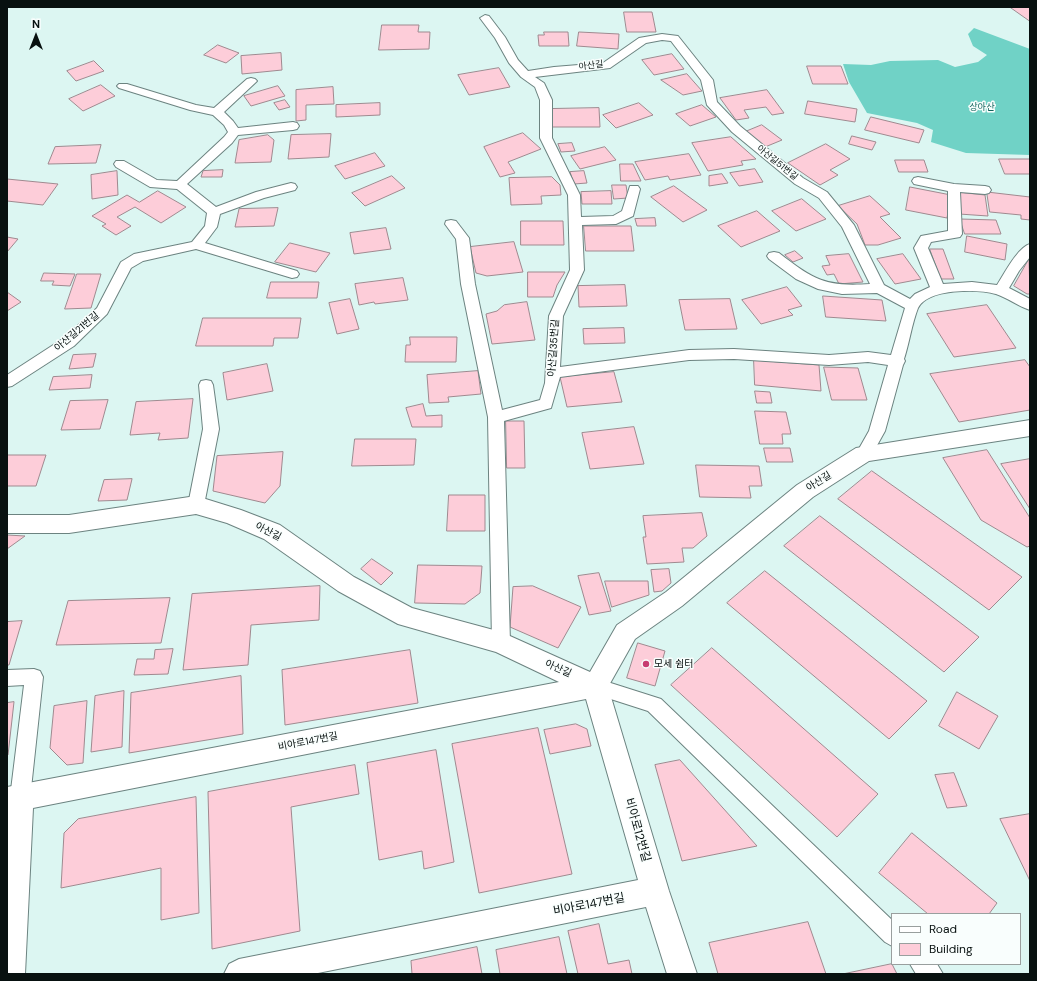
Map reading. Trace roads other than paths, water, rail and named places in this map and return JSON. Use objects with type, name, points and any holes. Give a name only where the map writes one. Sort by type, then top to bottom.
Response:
[{"type":"street","name":"아산길","points":[[7,524],[69,524],[196,506],[233,516],[272,532],[346,584],[406,616],[501,643],[595,686],[626,632],[674,599],[805,491],[864,454],[1030,428]]},
{"type":"street","name":"비아로147번길","points":[[14,799],[595,686]]},
{"type":"street","name":"비아로12번길","points":[[595,686],[655,891],[682,974]]},
{"type":"street","points":[[10,974],[14,799]]},
{"type":"street","name":"비아로147번길","points":[[239,974],[655,891]]},
{"type":"lane","name":"아산길35번길","points":[[485,18],[500,37],[513,61],[525,75],[540,85],[546,100],[546,138],[574,195],[575,220],[576,270],[556,316],[552,383],[546,404],[496,417]]},
{"type":"lane","name":"아산길","points":[[525,75],[554,70],[606,66],[643,40],[662,37],[674,38]]},
{"type":"lane","name":"아산길51번길","points":[[674,38],[706,80],[711,103],[736,129],[793,176],[823,195],[848,225],[879,288]]},
{"type":"lane","points":[[217,112],[251,81]]},
{"type":"lane","points":[[123,86],[194,108],[217,112],[229,123],[234,132]]},
{"type":"lane","points":[[180,185],[228,140],[234,132],[293,126]]},
{"type":"lane","points":[[120,164],[154,184],[180,185],[214,212]]},
{"type":"lane","points":[[918,181],[954,188],[985,190]]},
{"type":"lane","points":[[214,212],[260,195],[291,187]]},
{"type":"lane","points":[[938,289],[921,248],[926,239],[955,234],[954,188]]},
{"type":"lane","points":[[575,220],[616,220],[628,213],[634,189]]},
{"type":"lane","points":[[214,212],[210,227],[196,245],[292,274]]},
{"type":"lane","points":[[451,224],[462,238],[468,284],[496,417],[501,643]]},
{"type":"lane","name":"아산길21번길","points":[[7,382],[69,342],[102,311],[126,265],[139,257],[196,245]]},
{"type":"lane","points":[[1002,290],[1014,268],[1030,248]]},
{"type":"lane","points":[[774,256],[810,280],[829,288],[860,290],[879,288],[912,306],[921,296],[938,289],[969,287],[1002,290],[1030,305]]},
{"type":"lane","name":"아산길","points":[[864,454],[877,431],[898,361],[912,306]]},
{"type":"lane","points":[[552,373],[639,361],[704,355],[734,354],[829,360],[868,357],[898,361]]},
{"type":"lane","points":[[196,506],[211,429],[206,386]]},
{"type":"lane","points":[[7,678],[34,677],[14,799]]},
{"type":"lane","points":[[595,686],[654,705],[891,934]]},
{"type":"lane","points":[[923,965],[932,974]]},
{"type":"place","name":"모세 쉼터","points":[[646,664]]},
{"type":"park label","name":"상아산","points":[[982,108]]}]
